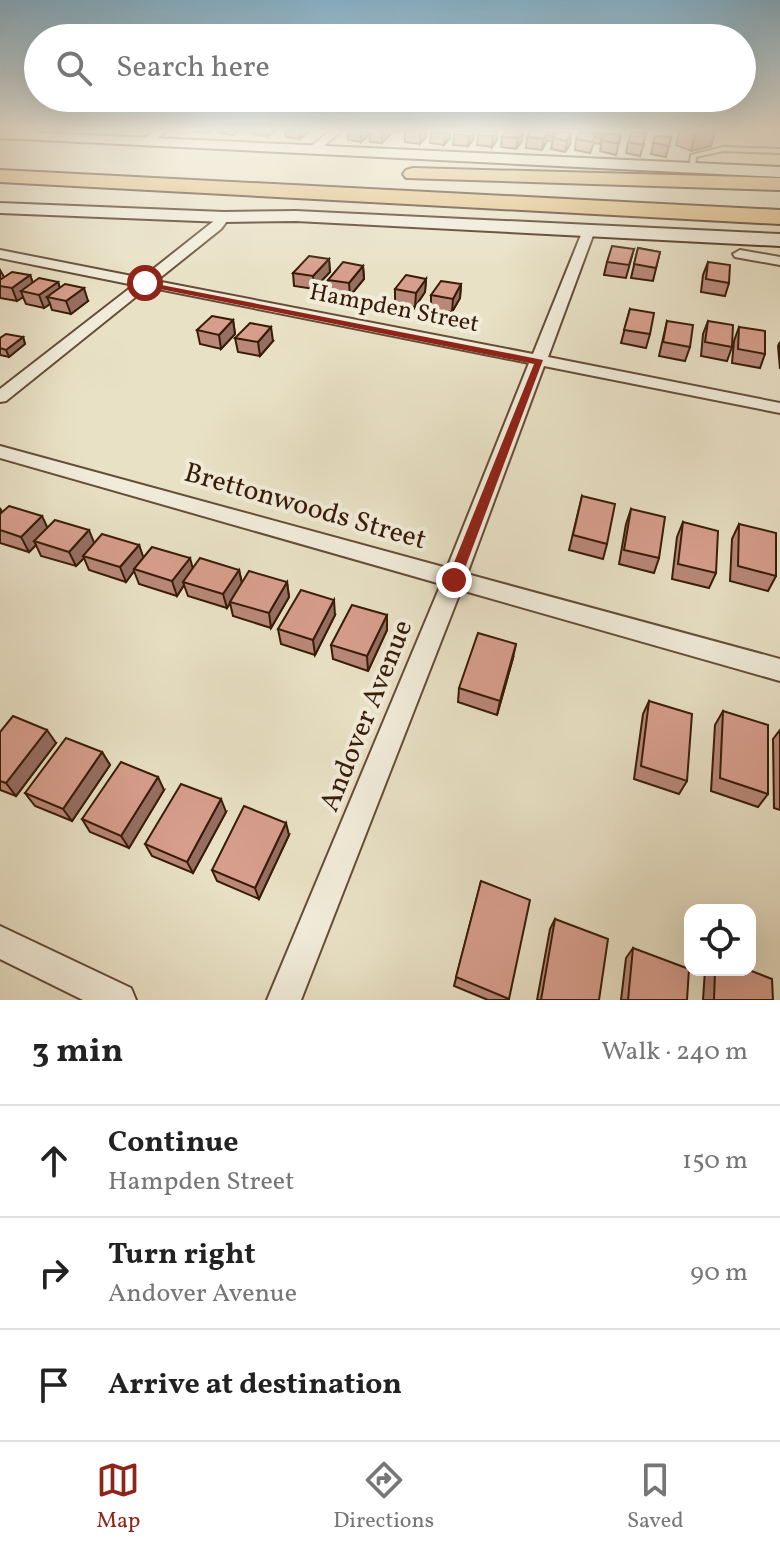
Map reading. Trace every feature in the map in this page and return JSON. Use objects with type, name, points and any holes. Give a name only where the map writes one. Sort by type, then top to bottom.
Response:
[{"type":"highway","points":[[32,178],[780,217]]},
{"type":"highway","points":[[431,178],[780,194]]},
{"type":"highway","points":[[552,178],[780,184]]},
{"type":"main road","points":[[0,208],[224,217],[296,216],[780,240]]},
{"type":"street","points":[[0,397],[217,226],[224,217]]},
{"type":"street","name":"Andover Avenue","points":[[284,1000],[454,580],[589,230]]},
{"type":"street","name":"Hampden Street","points":[[0,254],[780,408]]},
{"type":"street","points":[[740,254],[780,261]]},
{"type":"street","name":"Brettonwoods Street","points":[[0,452],[780,670]]},
{"type":"street","points":[[0,942],[119,1000]]},
{"type":"building","points":[[612,246],[634,249],[629,265],[607,262]]},
{"type":"building","points":[[638,248],[660,252],[656,268],[634,264]]},
{"type":"building","points":[[309,256],[329,259],[313,276],[293,273]]},
{"type":"building","points":[[343,262],[363,266],[349,283],[328,280]]},
{"type":"building","points":[[708,262],[730,265],[729,283],[706,279]]},
{"type":"building","points":[[12,272],[30,275],[12,288],[0,286],[0,280]]},
{"type":"building","points":[[406,275],[426,279],[416,293],[395,289]]},
{"type":"building","points":[[39,278],[58,282],[39,295],[21,291]]},
{"type":"building","points":[[441,281],[461,284],[453,299],[431,295]]},
{"type":"building","points":[[65,284],[84,288],[66,301],[47,297]]},
{"type":"building","points":[[630,309],[654,313],[650,334],[624,330]]},
{"type":"building","points":[[212,316],[233,320],[219,335],[197,330]]},
{"type":"building","points":[[667,321],[693,325],[690,347],[663,342]]},
{"type":"building","points":[[708,321],[733,325],[732,347],[705,342]]},
{"type":"building","points":[[250,323],[271,327],[258,342],[235,338]]},
{"type":"building","points":[[739,327],[765,331],[765,354],[738,349]]},
{"type":"building","points":[[6,334],[23,337],[6,350],[0,348],[0,338]]},
{"type":"building","points":[[582,496],[615,504],[607,544],[573,535]]},
{"type":"building","points":[[9,506],[42,516],[21,537],[0,530],[0,514]]},
{"type":"building","points":[[631,509],[665,517],[659,558],[624,550]]},
{"type":"building","points":[[55,520],[89,530],[69,552],[34,541]]},
{"type":"building","points":[[683,522],[718,531],[716,573],[678,564]]},
{"type":"building","points":[[739,524],[776,533],[776,576],[738,566]]},
{"type":"building","points":[[102,534],[139,545],[120,567],[83,556]]},
{"type":"building","points":[[152,547],[190,558],[172,581],[134,569]]},
{"type":"building","points":[[200,558],[239,570],[223,594],[183,582]]},
{"type":"building","points":[[249,571],[287,582],[269,613],[230,602]]},
{"type":"building","points":[[301,590],[334,600],[313,640],[278,629]]},
{"type":"building","points":[[352,605],[387,615],[367,656],[331,645]]},
{"type":"building","points":[[478,633],[516,644],[500,701],[459,688]]},
{"type":"building","points":[[649,701],[692,714],[687,781],[641,766]]},
{"type":"building","points":[[723,711],[768,725],[768,794],[720,778]]},
{"type":"building","points":[[13,716],[47,730],[6,783],[0,781],[0,732]]},
{"type":"building","points":[[66,738],[102,752],[63,809],[25,793]]},
{"type":"building","points":[[121,762],[158,777],[121,836],[82,819]]},
{"type":"building","points":[[181,784],[221,799],[187,862],[145,844]]},
{"type":"building","points":[[244,806],[286,823],[255,888],[212,870]]},
{"type":"building","points":[[481,881],[530,900],[509,999],[456,977]]},
{"type":"building","points":[[555,919],[608,939],[599,1000],[541,1000]]},
{"type":"building","points":[[633,948],[684,967],[684,976],[689,976],[687,1000],[628,1000]]},
{"type":"building","points":[[756,973],[772,979],[773,1000],[714,1000],[715,976],[756,976]]},
{"type":"route","points":[[145,283],[540,362],[454,580]]}]
